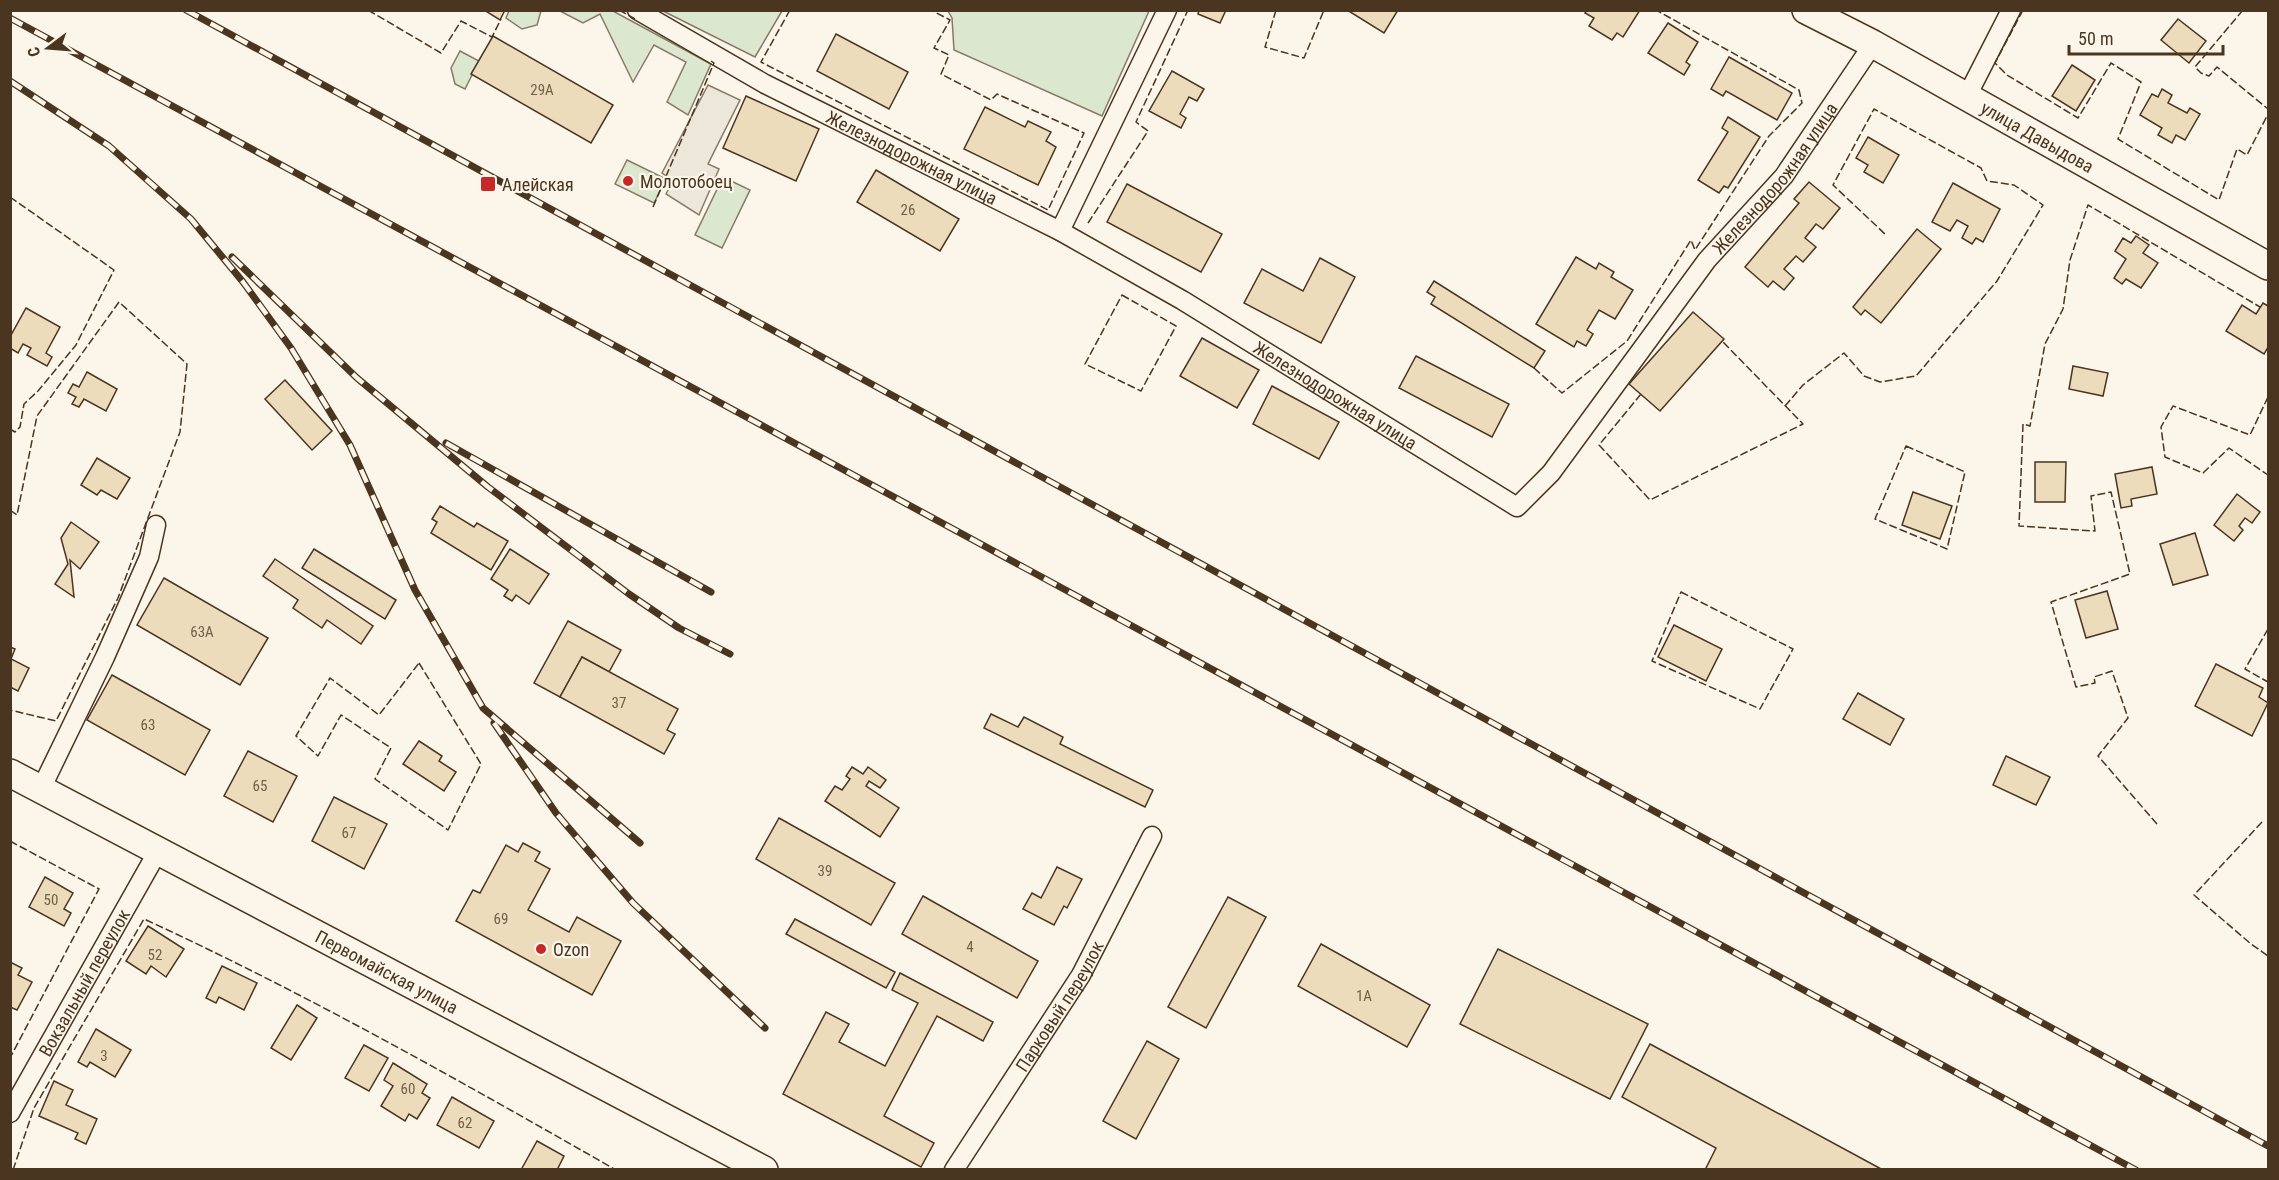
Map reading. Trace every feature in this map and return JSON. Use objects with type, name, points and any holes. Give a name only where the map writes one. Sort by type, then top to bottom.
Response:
[{"type":"main road","name":"улица Давыдова","points":[[1806,10],[1873,44],[2268,266]]},
{"type":"main road","name":"Первомайская улица","points":[[10,773],[764,1170]]},
{"type":"street","name":"Железнодорожная улица","points":[[637,10],[765,84],[1060,231],[1182,300],[1517,507],[1551,473],[1707,260],[1784,176],[1873,44]]},
{"type":"street","points":[[1060,231],[1167,10]]},
{"type":"street","points":[[1966,98],[2011,10]]},
{"type":"street","points":[[40,789],[109,647],[149,557],[156,525]]},
{"type":"street","name":"Парковый переулок","points":[[954,1170],[1081,975],[1152,836]]},
{"type":"street","name":"Вокзальный переулок","points":[[10,1113],[158,851]]},
{"type":"green space","points":[[509,10],[541,11],[537,25],[522,29],[506,18]]},
{"type":"green space","points":[[560,11],[613,11],[711,64],[688,115],[667,102],[686,62],[654,45],[633,82],[600,14],[583,23]]},
{"type":"green space","points":[[663,11],[782,11],[755,57]]},
{"type":"green space","points":[[948,11],[1149,11],[1102,116],[954,50],[952,18]]},
{"type":"green space","points":[[460,51],[479,61],[465,89],[455,84],[451,68]]},
{"type":"green space","points":[[627,160],[666,179],[654,203],[615,184]]},
{"type":"green space","points":[[723,177],[750,190],[722,248],[695,235]]},
{"type":"shaded area","points":[[708,85],[740,100],[708,164],[719,169],[699,215],[666,194],[673,181],[662,173]]},
{"type":"building","points":[[484,10],[505,10],[500,20]]},
{"type":"building","points":[[1199,10],[1226,10],[1220,23],[1198,14]]},
{"type":"building","points":[[1347,10],[1398,10],[1384,33]]},
{"type":"building","points":[[1587,10],[1640,10],[1623,37],[1617,33],[1612,40],[1589,26],[1594,18],[1585,13]]},
{"type":"building","points":[[2178,19],[2206,41],[2189,63],[2161,40]]},
{"type":"building","points":[[1668,23],[1698,42],[1686,62],[1690,65],[1684,75],[1648,53]]},
{"type":"building","points":[[836,34],[908,72],[889,109],[817,71]]},
{"type":"building","name":"Алейская","points":[[493,36],[613,105],[591,143],[471,74]]},
{"type":"building","points":[[1729,57],[1792,93],[1777,120],[1726,91],[1723,96],[1711,89]]},
{"type":"building","points":[[2072,65],[2095,80],[2076,111],[2052,96]]},
{"type":"building","points":[[1172,71],[1204,89],[1197,101],[1189,97],[1180,114],[1186,118],[1181,128],[1149,111]]},
{"type":"building","points":[[2162,89],[2172,95],[2168,103],[2187,113],[2190,108],[2200,114],[2185,140],[2176,135],[2172,143],[2158,135],[2162,128],[2140,115],[2152,94],[2158,97]]},
{"type":"building","points":[[746,96],[819,129],[796,181],[723,148]]},
{"type":"building","points":[[985,107],[1025,127],[1028,121],[1051,132],[1046,141],[1056,147],[1038,185],[964,149]]},
{"type":"building","points":[[1728,117],[1760,137],[1728,188],[1724,186],[1719,193],[1698,180],[1728,132],[1722,128]]},
{"type":"building","points":[[1868,137],[1899,155],[1883,183],[1864,172],[1868,165],[1856,158]]},
{"type":"building","points":[[876,170],[959,219],[940,251],[857,202]]},
{"type":"building","points":[[1809,182],[1840,208],[1823,229],[1816,224],[1805,238],[1816,247],[1803,262],[1796,256],[1784,269],[1794,278],[1784,290],[1773,281],[1768,287],[1745,267],[1799,203],[1794,199]]},
{"type":"building","points":[[1953,183],[2000,209],[1983,242],[1976,238],[1972,244],[1962,238],[1968,226],[1957,220],[1950,231],[1932,222]]},
{"type":"building","points":[[1127,184],[1222,234],[1201,272],[1107,222]]},
{"type":"building","points":[[1917,229],[1941,249],[1881,323],[1865,310],[1861,315],[1853,307]]},
{"type":"building","points":[[2136,236],[2149,245],[2143,253],[2158,263],[2141,288],[2126,279],[2122,284],[2114,278],[2126,259],[2115,251],[2123,238],[2131,243]]},
{"type":"building","points":[[1576,257],[1596,269],[1599,263],[1614,272],[1611,277],[1633,290],[1615,319],[1599,310],[1587,330],[1593,334],[1586,346],[1577,341],[1574,347],[1536,324]]},
{"type":"building","points":[[1320,258],[1355,277],[1321,343],[1244,303],[1262,269],[1303,291]]},
{"type":"building","points":[[1434,281],[1545,351],[1534,368],[1431,304],[1435,297],[1427,292]]},
{"type":"building","points":[[2263,303],[2268,306],[2268,347],[2264,354],[2226,331],[2242,305],[2256,314]]},
{"type":"building","points":[[26,308],[60,327],[46,353],[52,357],[47,366],[27,355],[31,348],[23,344],[18,353],[10,348],[10,337]]},
{"type":"building","points":[[1693,312],[1724,339],[1660,411],[1629,384]]},
{"type":"building","points":[[1202,338],[1259,370],[1237,408],[1180,376]]},
{"type":"building","points":[[1416,356],[1509,404],[1492,437],[1399,388]]},
{"type":"building","points":[[2073,366],[2108,373],[2103,396],[2069,389]]},
{"type":"building","points":[[87,372],[117,389],[106,411],[84,399],[79,407],[72,404],[76,397],[68,393],[73,384],[79,387]]},
{"type":"building","points":[[285,380],[332,431],[312,450],[265,399]]},
{"type":"building","points":[[1272,386],[1339,422],[1319,459],[1253,424]]},
{"type":"building","points":[[97,458],[130,478],[117,499],[101,490],[97,495],[81,485]]},
{"type":"building","points":[[2035,462],[2066,462],[2065,502],[2035,502]]},
{"type":"building","points":[[2152,467],[2157,494],[2131,499],[2132,506],[2121,508],[2115,474]]},
{"type":"building","points":[[1913,492],[1952,506],[1940,539],[1902,525]]},
{"type":"building","points":[[2237,494],[2260,512],[2252,523],[2245,518],[2239,526],[2243,530],[2234,541],[2214,525]]},
{"type":"building","points":[[440,506],[474,527],[477,523],[508,541],[491,570],[431,533],[437,522],[432,519]]},
{"type":"building","points":[[71,522],[99,542],[80,569],[70,560],[74,597],[55,584],[68,564],[61,538]]},
{"type":"building","points":[[2195,533],[2208,575],[2173,585],[2160,544]]},
{"type":"building","points":[[314,549],[396,600],[385,619],[302,568]]},
{"type":"building","points":[[510,549],[549,574],[529,604],[516,595],[512,601],[504,596],[508,590],[491,579]]},
{"type":"building","points":[[275,559],[373,626],[361,644],[327,620],[322,628],[293,608],[298,600],[263,576]]},
{"type":"building","points":[[164,578],[268,638],[240,685],[137,625]]},
{"type":"building","points":[[2107,591],[2118,629],[2086,638],[2075,600]]},
{"type":"building","points":[[568,621],[621,650],[609,672],[582,657],[560,697],[534,683]]},
{"type":"building","points":[[1674,625],[1722,649],[1706,681],[1658,657]]},
{"type":"building","points":[[10,647],[15,649],[11,659],[29,668],[18,691],[10,687]]},
{"type":"building","points":[[582,657],[678,709],[667,730],[675,734],[664,754],[560,697]]},
{"type":"building","points":[[2216,664],[2263,688],[2259,697],[2268,703],[2252,736],[2195,706]]},
{"type":"building","points":[[112,675],[210,730],[185,775],[87,720]]},
{"type":"building","points":[[1858,693],[1904,719],[1890,745],[1843,719]]},
{"type":"building","points":[[991,714],[1018,727],[1024,717],[1063,737],[1060,744],[1153,790],[1145,807],[984,728]]},
{"type":"building","points":[[419,741],[442,756],[439,761],[456,772],[444,791],[403,764]]},
{"type":"building","points":[[248,751],[297,776],[273,822],[224,796]]},
{"type":"building","points":[[2006,756],[2050,777],[2036,805],[1993,785]]},
{"type":"building","points":[[852,767],[863,774],[868,767],[886,780],[880,788],[869,781],[866,786],[899,808],[880,837],[825,801],[835,786],[842,790],[850,779],[846,776]]},
{"type":"building","points":[[334,797],[387,824],[364,869],[312,841]]},
{"type":"building","points":[[779,818],[895,883],[871,925],[756,859]]},
{"type":"building","points":[[523,843],[540,852],[535,861],[550,869],[528,910],[569,932],[577,917],[621,941],[592,995],[456,921],[473,890],[480,893],[506,845],[518,852]]},
{"type":"building","points":[[1057,867],[1082,879],[1067,908],[1064,906],[1054,925],[1023,909],[1032,893],[1041,898]]},
{"type":"building","points":[[45,877],[73,893],[64,909],[71,913],[64,926],[29,907]]},
{"type":"building","points":[[923,896],[1038,961],[1017,998],[902,934]]},
{"type":"building","points":[[1228,897],[1266,917],[1206,1028],[1168,1007]]},
{"type":"building","points":[[795,919],[895,972],[886,988],[786,934]]},
{"type":"building","points":[[148,926],[184,949],[166,977],[151,966],[146,974],[126,961]]},
{"type":"building","points":[[1321,944],[1430,1005],[1407,1047],[1298,986]]},
{"type":"building","points":[[1498,949],[1648,1024],[1610,1099],[1460,1024]]},
{"type":"building","points":[[10,962],[22,968],[18,975],[32,982],[17,1010],[10,1007]]},
{"type":"building","points":[[222,966],[257,983],[244,1010],[219,997],[216,1003],[206,998]]},
{"type":"building","points":[[900,973],[993,1022],[983,1041],[937,1016],[884,1116],[934,1143],[921,1167],[783,1094],[826,1012],[849,1024],[839,1042],[885,1066],[918,1003],[892,990]]},
{"type":"building","points":[[297,1005],[317,1018],[291,1060],[271,1048]]},
{"type":"building","points":[[96,1029],[131,1050],[115,1077],[90,1062],[87,1067],[78,1062]]},
{"type":"building","points":[[1147,1041],[1179,1059],[1136,1139],[1103,1121]]},
{"type":"building","points":[[1650,1044],[1883,1170],[1705,1170],[1716,1148],[1622,1097]]},
{"type":"building","points":[[364,1045],[388,1058],[369,1091],[345,1078]]},
{"type":"building","points":[[393,1063],[427,1084],[422,1093],[430,1098],[417,1119],[409,1114],[405,1121],[381,1106],[393,1086],[384,1080]]},
{"type":"building","points":[[54,1081],[73,1090],[66,1105],[97,1119],[86,1144],[75,1139],[78,1133],[39,1116]]},
{"type":"building","points":[[452,1097],[494,1121],[479,1148],[437,1125]]},
{"type":"building","points":[[537,1141],[564,1156],[557,1170],[521,1170]]},
{"type":"railway","points":[[186,10],[2268,1146]]},
{"type":"railway","points":[[10,18],[2136,1170]]},
{"type":"railway","points":[[10,81],[109,146],[191,219],[243,282],[291,348],[350,445],[415,590],[483,708],[640,843]]},
{"type":"railway","points":[[232,257],[357,378],[488,487],[629,594],[679,628],[730,654]]},
{"type":"railway","points":[[446,443],[711,592]]},
{"type":"railway","points":[[494,723],[556,813],[633,903],[765,1028]]},
{"type":"fence","points":[[368,10],[441,53],[461,21],[492,37],[501,19]]},
{"type":"fence","points":[[619,10],[635,19]]},
{"type":"fence","points":[[790,10],[761,62],[1048,210],[1084,133],[997,94],[991,100],[941,74],[949,55],[934,48],[950,20],[931,10]]},
{"type":"fence","points":[[1088,223],[1148,131],[1136,122],[1188,10]]},
{"type":"fence","points":[[1276,10],[1265,47],[1304,58],[1324,10]]},
{"type":"fence","points":[[1534,368],[1562,393],[1627,341],[1691,240],[1695,250],[1769,136],[1802,103],[1799,90],[1656,10]]},
{"type":"fence","points":[[2023,10],[1995,63],[2007,75],[2078,118],[2111,63],[2141,82],[2118,139],[2219,200],[2237,149],[2247,155],[2268,114]]},
{"type":"fence","points":[[2243,10],[2195,67],[2201,73],[2209,76],[2217,67],[2268,109]]},
{"type":"fence","points":[[653,207],[714,63],[711,61]]},
{"type":"fence","points":[[1785,406],[1803,385],[1844,353],[1864,376],[1880,382],[1916,376],[1997,281],[2043,205],[2014,185],[1987,181],[1981,168],[1874,109],[1833,185],[1886,235]]},
{"type":"fence","points":[[10,197],[114,270],[76,345],[38,391],[24,404],[20,427],[15,432],[10,429]]},
{"type":"fence","points":[[2157,824],[2098,756],[2128,718],[2112,671],[2094,677],[2095,683],[2076,687],[2051,602],[2130,574],[2111,492],[2091,496],[2095,531],[2019,526],[2023,424],[2030,426],[2045,344],[2063,309],[2070,260],[2088,205],[2260,307]]},
{"type":"fence","points":[[1122,295],[1176,326],[1141,391],[1085,364],[1122,295]]},
{"type":"fence","points":[[10,510],[17,515],[37,416],[119,302],[187,364],[180,432],[118,598],[56,721],[10,710]]},
{"type":"fence","points":[[1641,394],[1599,445],[1650,500],[1803,424],[1722,341]]},
{"type":"fence","points":[[2268,397],[2250,435],[2173,406],[2161,427],[2165,457],[2203,473],[2229,448],[2268,475]]},
{"type":"fence","points":[[1906,446],[1965,472],[1947,549],[1875,519],[1906,446]]},
{"type":"fence","points":[[1681,592],[1793,649],[1760,709],[1652,661],[1681,592]]},
{"type":"fence","points":[[2268,629],[2245,669],[2268,682]]},
{"type":"fence","points":[[419,663],[481,764],[448,830],[375,779],[391,748],[341,715],[318,756],[296,736],[330,678],[379,715],[419,663]]},
{"type":"fence","points":[[2262,822],[2194,895],[2268,956]]},
{"type":"fence","points":[[10,841],[99,889],[10,1058]]},
{"type":"fence","points":[[13,1170],[34,1108],[144,919],[323,1008],[441,1071],[616,1170]]},
{"type":"place","name":"Молотобоец","points":[[628,181]]},
{"type":"place","name":"Алейская","points":[[488,184]]},
{"type":"place","name":"Ozon","points":[[541,949]]}]
